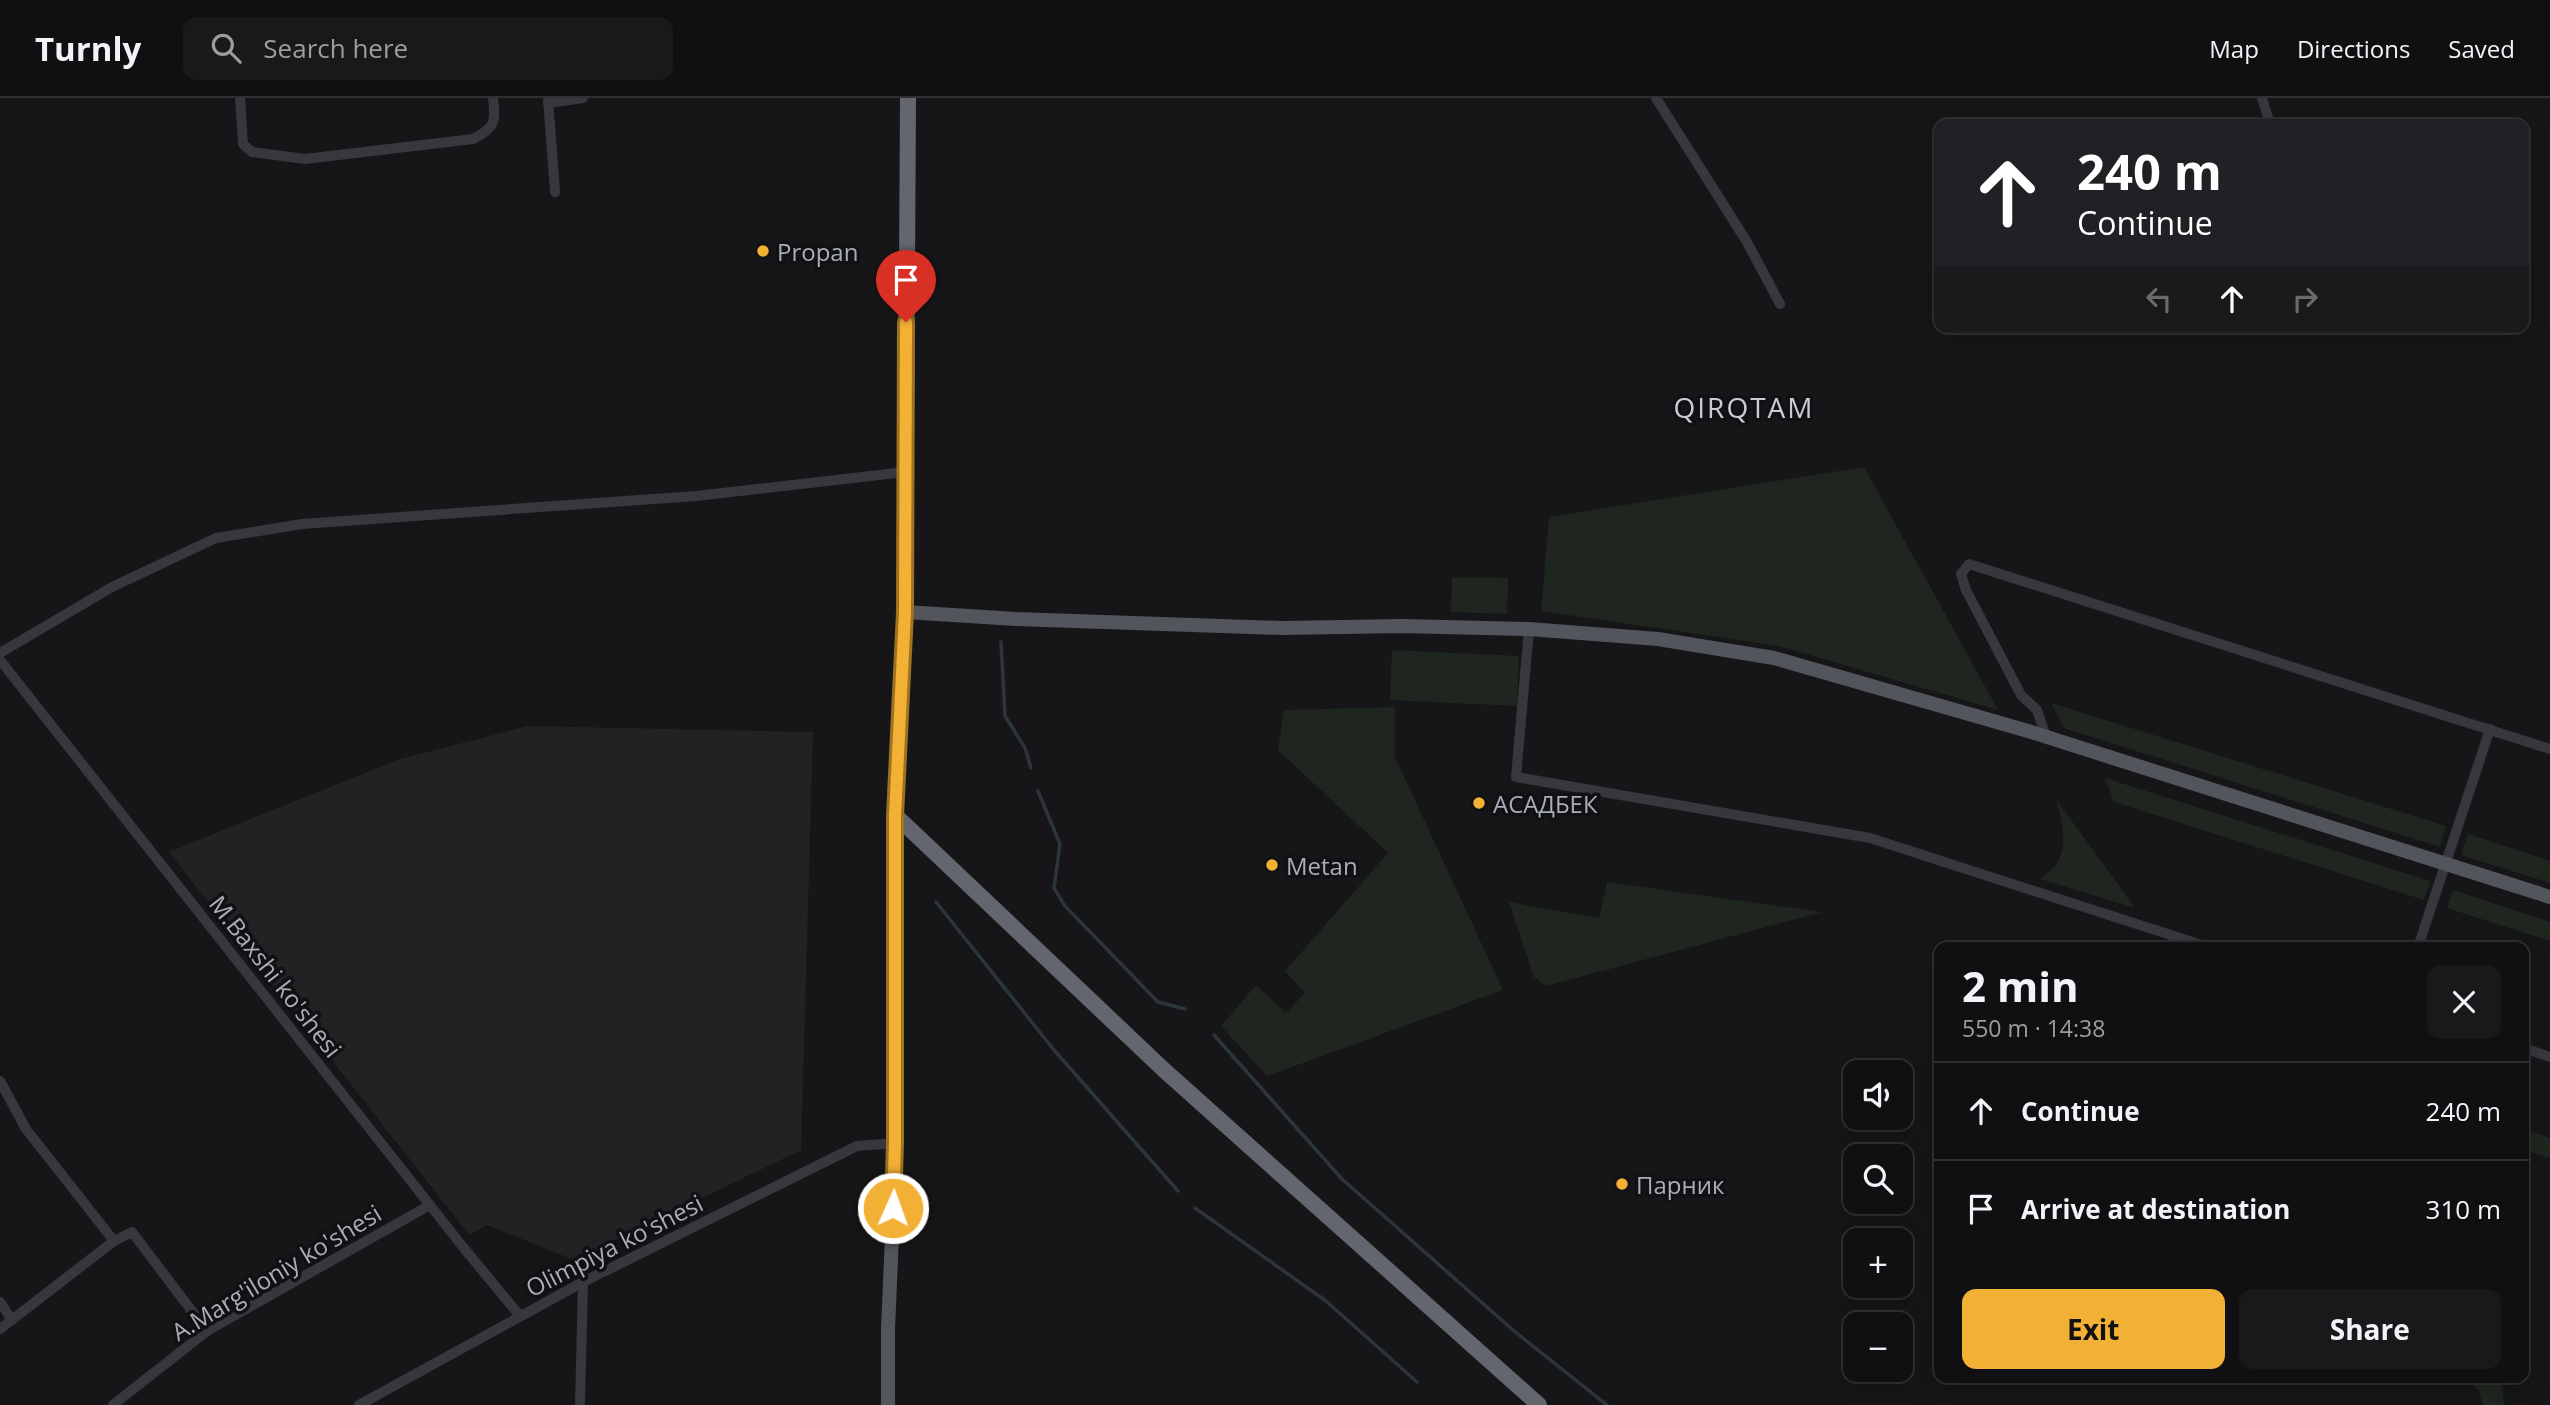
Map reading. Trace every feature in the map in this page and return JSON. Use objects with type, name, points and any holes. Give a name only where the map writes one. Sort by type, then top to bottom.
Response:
[{"type":"highway","points":[[908,98],[905,612],[895,816],[1164,1070],[1539,1405]]},
{"type":"main road","points":[[905,612],[1016,620],[1282,628],[1402,626],[1529,629],[1658,639],[1774,658],[2046,737],[2550,897]]},
{"type":"main road","points":[[888,1405],[895,1143],[895,816]]},
{"type":"street","points":[[240,98],[243,144],[252,152],[304,159],[473,139],[489,131],[495,117],[493,98]]},
{"type":"street","points":[[555,192],[548,100],[583,98]]},
{"type":"street","points":[[1656,98],[1747,242],[1780,304]]},
{"type":"street","points":[[2262,98],[2268,119]]},
{"type":"street","points":[[0,653],[112,587],[216,538],[302,523],[696,496],[905,472]]},
{"type":"street","points":[[2046,737],[2037,710],[2021,695],[1966,590],[1961,574],[1969,564],[2550,749]]},
{"type":"street","points":[[1529,629],[1516,777],[1870,838],[2192,942]]},
{"type":"street","name":"M.Baxshi ko'shesi","points":[[0,660],[520,1317]]},
{"type":"street","points":[[2420,942],[2490,729]]},
{"type":"street","points":[[2529,1050],[2550,1057]]},
{"type":"street","points":[[0,1081],[26,1129],[114,1241]]},
{"type":"street","name":"Olimpiya ko'shesi","points":[[359,1405],[583,1282],[857,1146],[895,1143]]},
{"type":"street","name":"A.Marg'iloniy ko'shesi","points":[[113,1405],[207,1331],[430,1205]]},
{"type":"street","points":[[0,1329],[114,1241],[132,1232],[207,1331]]},
{"type":"street","points":[[580,1405],[583,1282]]},
{"type":"street","points":[[0,1302],[12,1320]]},
{"type":"shaded area","points":[[1864,467],[1998,710],[1779,646],[1541,611],[1549,517]]},
{"type":"shaded area","points":[[1452,577],[1508,578],[1507,614],[1451,612]]},
{"type":"shaded area","points":[[1392,650],[1519,656],[1517,706],[1390,700]]},
{"type":"shaded area","points":[[2051,703],[2446,826],[2440,847],[2064,728]]},
{"type":"shaded area","points":[[1395,707],[1395,757],[1503,990],[1267,1076],[1221,1026],[1256,985],[1286,1013],[1305,993],[1285,971],[1388,853],[1278,750],[1284,710]]},
{"type":"shaded area","points":[[528,726],[813,732],[801,1150],[574,1260],[487,1225],[469,1235],[169,852],[400,759]]},
{"type":"shaded area","points":[[2105,778],[2430,881],[2424,900],[2114,802]]},
{"type":"shaded area","points":[[2056,799],[2135,908],[2040,879],[2058,862],[2062,853],[2062,822]]},
{"type":"shaded area","points":[[2468,834],[2550,861],[2550,883],[2461,855]]},
{"type":"shaded area","points":[[1607,882],[1822,912],[1546,986],[1534,977],[1509,902],[1599,918]]},
{"type":"shaded area","points":[[2453,890],[2550,922],[2550,941],[2447,908]]},
{"type":"shaded area","points":[[2529,1131],[2550,1138],[2550,1158],[2529,1152]]},
{"type":"shaded area","points":[[2473,1383],[2502,1383],[2504,1405],[2483,1405],[2479,1391]]},
{"type":"waterway","points":[[1001,642],[1005,716],[1025,748],[1031,768]]},
{"type":"waterway","points":[[1038,791],[1060,844],[1054,888],[1065,906],[1158,1002],[1185,1009]]},
{"type":"waterway","points":[[936,902],[1054,1050],[1178,1191]]},
{"type":"waterway","points":[[1214,1035],[1342,1179],[1514,1331],[1607,1405]]},
{"type":"waterway","points":[[1195,1208],[1326,1301],[1417,1382]]},
{"type":"place","name":"Propan","points":[[763,251]]},
{"type":"place","name":"АСАДБЕК","points":[[1479,803]]},
{"type":"place","name":"Metan","points":[[1272,865]]},
{"type":"place","name":"Парник","points":[[1622,1184]]},
{"type":"district","name":"QIRQTAM","points":[[1744,407]]},
{"type":"route","points":[[893,1208],[895,816],[905,612],[906,322]]}]
